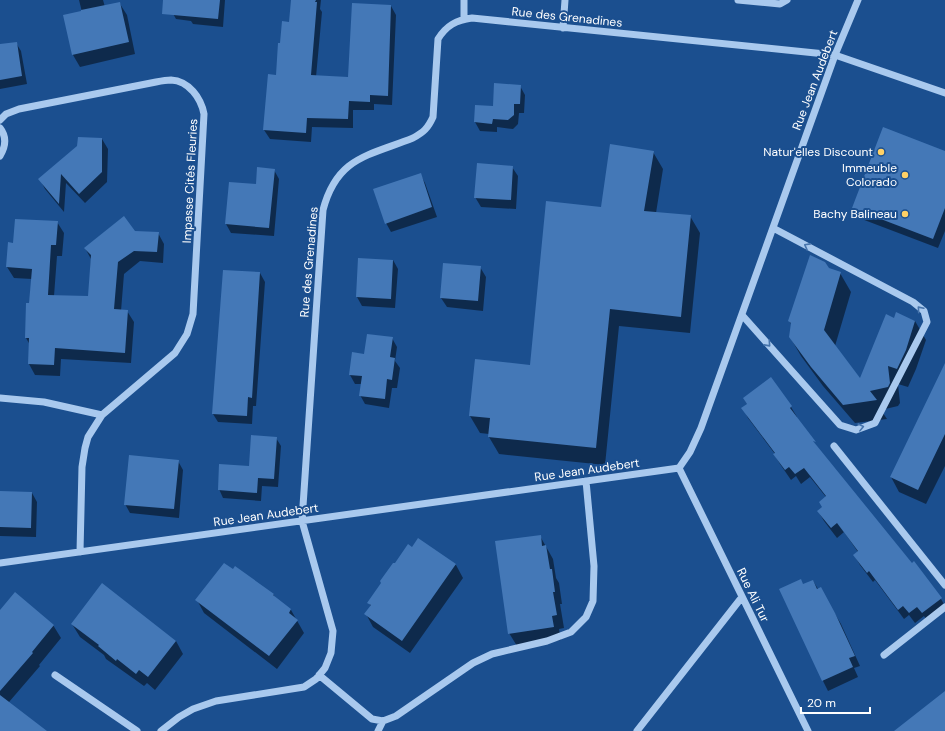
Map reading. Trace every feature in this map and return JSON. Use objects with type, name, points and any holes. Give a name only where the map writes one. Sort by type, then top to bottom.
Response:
[{"type":"street","points":[[464,0],[464,19]]},
{"type":"street","points":[[563,28],[565,0]]},
{"type":"street","points":[[738,0],[780,4],[787,0]]},
{"type":"street","name":"Rue Jean Audebert","points":[[0,563],[679,468],[690,452],[701,428],[835,55],[858,0]]},
{"type":"street","name":"Rue des Grenadines","points":[[320,675],[325,668],[331,653],[333,631],[302,521],[322,210],[326,197],[336,178],[344,169],[362,157],[413,138],[429,126],[433,117],[438,39],[448,26],[456,21],[472,18],[835,55],[945,93]]},
{"type":"street","name":"Impasse Cités Fleuries","points":[[0,120],[6,114],[19,110],[171,80],[188,86],[202,104],[204,122],[193,314],[187,334],[175,353],[102,415],[88,437],[84,448],[82,467],[80,552]]},
{"type":"street","points":[[0,128],[4,135],[5,142],[4,149],[0,156]]},
{"type":"street","points":[[742,315],[840,425],[856,430],[876,423],[927,322],[924,311],[913,302],[773,228]]},
{"type":"street","points":[[0,398],[44,402],[102,415]]},
{"type":"street","points":[[834,446],[945,585]]},
{"type":"street","name":"Rue Ali Tur","points":[[679,468],[808,731]]},
{"type":"street","points":[[161,731],[179,717],[193,709],[216,701],[304,687],[320,675],[372,719],[383,721],[396,716],[473,662],[492,654],[547,641],[571,632],[586,617],[593,602],[594,566],[586,481]]},
{"type":"street","points":[[638,731],[742,597]]},
{"type":"street","points":[[884,655],[945,607]]},
{"type":"street","points":[[55,675],[137,731]]},
{"type":"street","points":[[378,731],[383,721]]},
{"type":"building","points":[[163,0],[220,0],[218,19],[162,14]]},
{"type":"building","points":[[291,0],[316,0],[315,2],[317,2],[311,75],[348,77],[352,3],[391,5],[388,96],[370,95],[370,102],[349,101],[348,119],[307,118],[306,133],[263,130],[268,74],[276,75],[278,43],[280,43],[282,21],[289,22]]},
{"type":"building","points":[[120,2],[129,42],[72,55],[63,15]]},
{"type":"building","points":[[17,42],[22,76],[0,80],[0,44]]},
{"type":"building","points":[[494,83],[521,85],[520,104],[514,104],[514,115],[508,120],[493,119],[492,124],[474,122],[475,105],[493,106]]},
{"type":"building","name":"Immeuble Colorado","points":[[883,127],[945,151],[945,208],[933,239],[852,208]]},
{"type":"building","points":[[78,137],[102,138],[102,172],[79,194],[61,174],[59,204],[38,179],[77,146]]},
{"type":"building","points":[[610,144],[654,151],[644,211],[691,215],[681,317],[610,309],[596,448],[488,437],[490,418],[469,416],[475,359],[530,365],[546,201],[601,207]]},
{"type":"building","points":[[477,163],[513,166],[511,200],[474,198]]},
{"type":"building","points":[[257,167],[275,169],[269,228],[225,224],[229,182],[256,184]]},
{"type":"building","points":[[421,173],[432,207],[385,224],[373,189]]},
{"type":"building","points":[[124,216],[135,231],[159,232],[157,252],[134,251],[118,262],[114,309],[128,310],[125,353],[55,348],[54,365],[28,364],[29,338],[25,338],[26,303],[29,303],[32,269],[6,267],[8,242],[13,243],[15,219],[58,221],[56,245],[51,245],[48,295],[88,296],[91,255],[84,248]]},
{"type":"building","points":[[810,255],[825,262],[829,268],[841,272],[824,330],[860,378],[886,314],[894,318],[896,312],[915,321],[906,350],[897,369],[888,366],[890,383],[888,387],[870,391],[877,400],[843,405],[811,367],[789,337],[791,323],[788,321]]},
{"type":"building","points":[[358,258],[393,260],[391,299],[356,297]]},
{"type":"building","points":[[443,263],[481,266],[478,301],[440,298]]},
{"type":"building","points":[[223,270],[260,272],[252,398],[248,397],[247,416],[212,414]]},
{"type":"building","points":[[367,334],[393,337],[390,357],[395,358],[392,380],[387,379],[385,399],[359,396],[362,376],[349,375],[352,352],[364,354]]},
{"type":"building","points":[[945,363],[945,434],[918,490],[890,477]]},
{"type":"building","points":[[771,377],[792,406],[790,408],[816,442],[813,441],[912,563],[914,561],[942,598],[922,613],[917,607],[909,613],[903,606],[898,610],[869,571],[867,573],[853,555],[858,551],[837,523],[831,528],[817,511],[822,507],[819,502],[826,496],[804,468],[795,474],[789,467],[785,470],[773,454],[775,453],[741,408],[747,404],[743,398]]},
{"type":"building","points":[[251,435],[277,437],[274,479],[258,478],[257,493],[218,490],[219,464],[249,466]]},
{"type":"building","points":[[129,455],[179,460],[174,509],[124,505]]},
{"type":"building","points":[[0,491],[32,492],[31,528],[0,527]]},
{"type":"building","points":[[541,535],[542,546],[546,545],[550,569],[552,569],[555,592],[553,592],[557,615],[552,616],[554,627],[508,634],[495,541]]},
{"type":"building","points":[[418,538],[456,564],[402,641],[364,614],[371,605],[367,603],[381,583],[380,581],[408,544],[412,547]]},
{"type":"building","points":[[224,563],[233,569],[235,566],[274,594],[273,595],[291,609],[289,613],[298,620],[269,656],[195,600]]},
{"type":"building","points":[[801,579],[803,584],[813,580],[817,589],[821,587],[855,656],[849,658],[853,667],[822,681],[779,589]]},
{"type":"building","points":[[102,583],[176,641],[148,677],[139,670],[136,674],[117,659],[116,661],[98,646],[99,645],[71,624]]},
{"type":"building","points":[[15,592],[54,625],[32,652],[33,653],[0,691],[0,610]]},
{"type":"building","points":[[945,691],[945,731],[894,731]]},
{"type":"building","points":[[0,695],[47,731],[0,731]]},
{"type":"place","name":"Natur'elles Discount","points":[[881,152]]},
{"type":"place","name":"Immeuble Colorado","points":[[905,175]]},
{"type":"place","name":"Bachy Balineau","points":[[905,214]]}]
